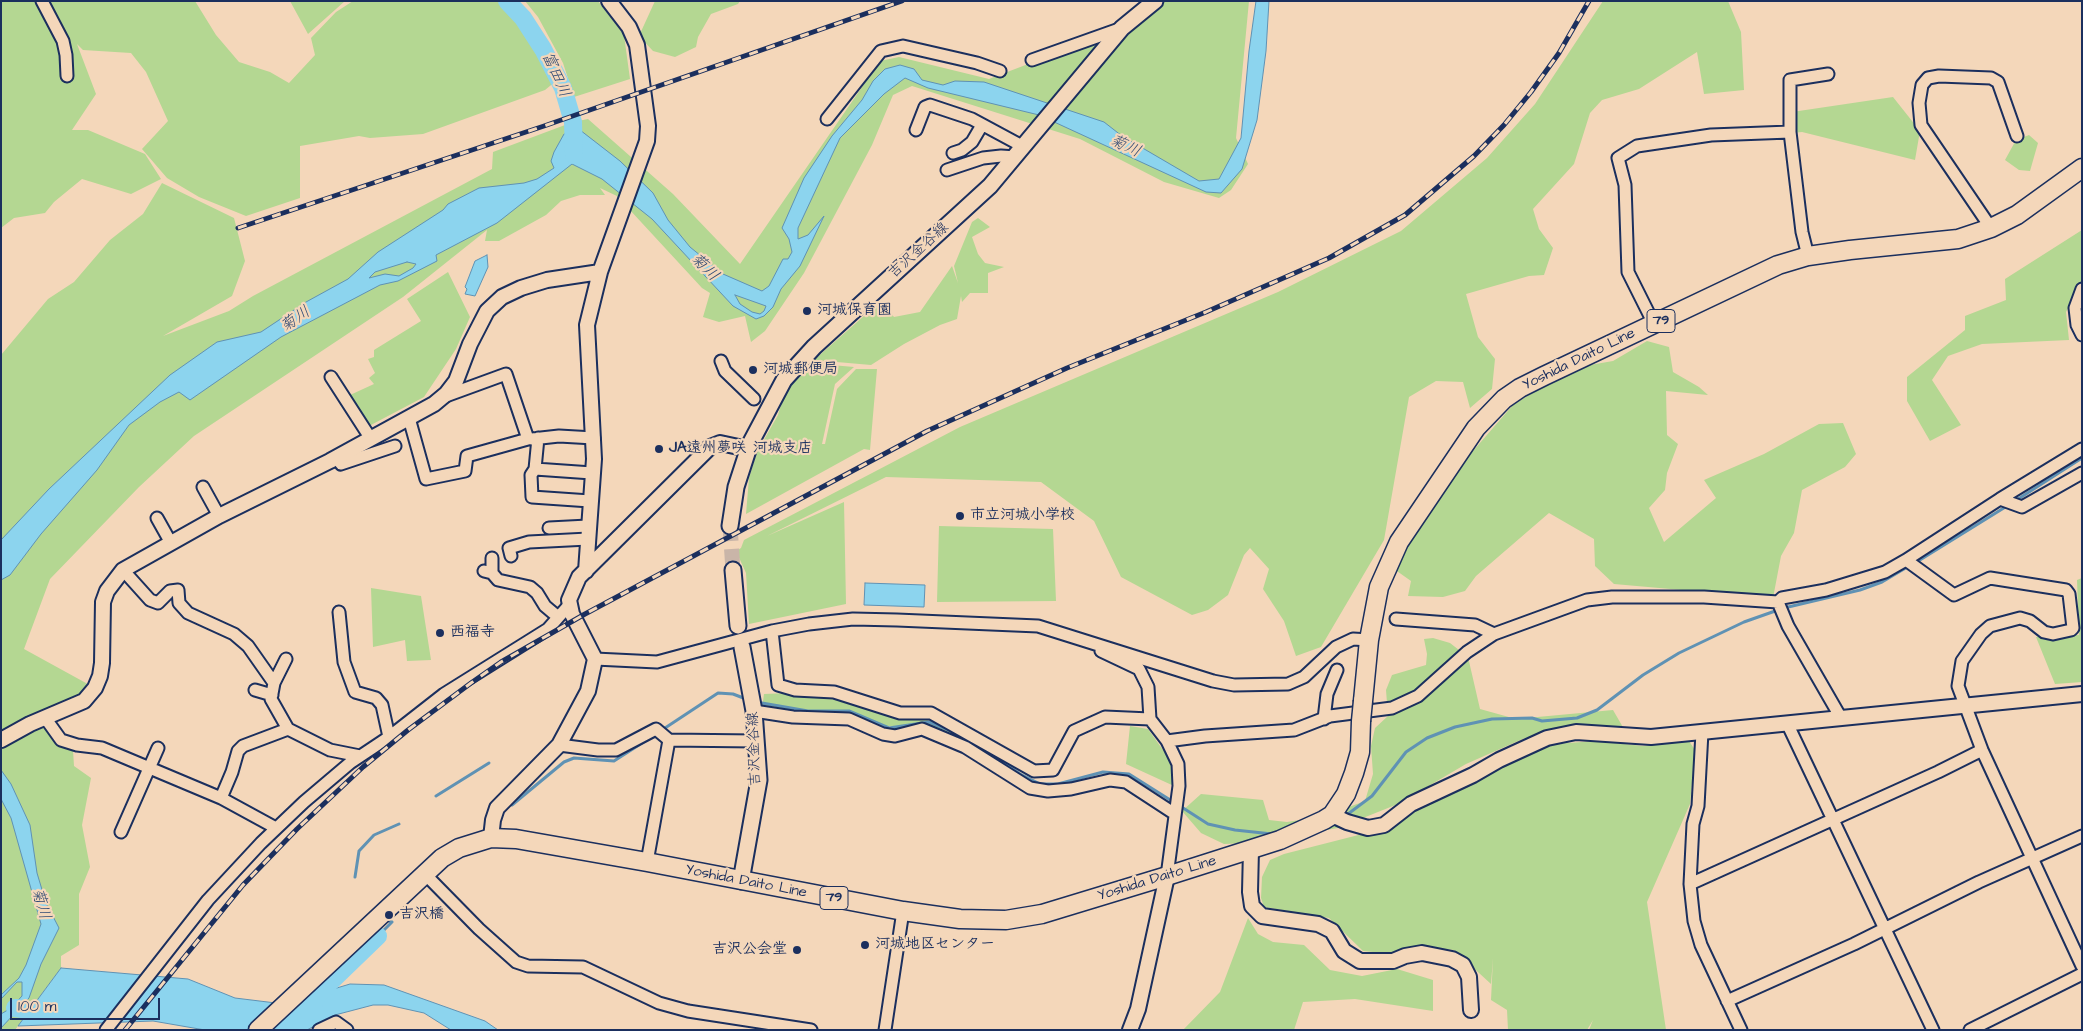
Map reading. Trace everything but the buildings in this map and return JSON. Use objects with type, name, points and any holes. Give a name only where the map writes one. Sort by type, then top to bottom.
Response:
[{"type":"main road","name":"吉沢金谷線","points":[[730,526],[736,487],[748,449],[766,410],[784,380],[814,347],[990,186],[1122,28],[1155,1]]},
{"type":"main road","name":"Yoshida Daito Line","points":[[258,1030],[424,872],[459,848],[491,838],[516,839],[647,862],[903,911],[960,919],[1006,920],[1042,914],[1167,876],[1310,828],[1332,815],[1346,794],[1354,773],[1360,752],[1369,640],[1380,586],[1399,542],[1476,428],[1490,412],[1520,388],[1778,265],[1808,256],[1958,239],[1992,228],[2018,215],[2082,168]]},
{"type":"main road","points":[[733,570],[738,626]]},
{"type":"main road","name":"吉沢金谷線","points":[[741,881],[759,780],[754,710],[742,647]]},
{"type":"street","points":[[42,1],[63,41],[68,76]]},
{"type":"street","points":[[586,571],[594,438],[587,325],[600,272],[640,156],[647,141],[648,126],[636,45],[629,27],[609,1]]},
{"type":"street","points":[[1032,60],[1122,28]]},
{"type":"street","points":[[827,119],[882,51],[903,46],[1000,71]]},
{"type":"street","points":[[1808,256],[1802,232],[1790,132],[1790,80],[1828,74]]},
{"type":"street","points":[[1992,228],[1921,125],[1919,102],[1922,85],[1928,78],[1934,77],[1991,78],[1998,82],[2018,136]]},
{"type":"street","points":[[916,130],[925,107],[930,105],[982,125],[1022,149]]},
{"type":"street","points":[[952,153],[962,150],[972,142],[982,125]]},
{"type":"street","points":[[1654,324],[1628,272],[1625,185],[1618,158],[1637,146],[1702,136],[1790,132]]},
{"type":"street","points":[[948,170],[984,158],[1001,156],[1022,149]]},
{"type":"street","points":[[443,397],[456,381],[480,323],[487,311],[502,297],[521,288],[547,280],[600,272]]},
{"type":"street","points":[[2082,289],[2075,308],[2077,325],[2082,336]]},
{"type":"street","points":[[721,361],[725,371],[754,399]]},
{"type":"street","points":[[1,740],[84,701],[95,688],[102,663],[103,602],[107,591],[124,570],[219,516],[337,457],[409,418],[443,397],[506,374],[533,438],[535,469],[531,475],[532,497],[590,501]]},
{"type":"street","points":[[331,377],[370,439]]},
{"type":"street","points":[[409,418],[426,480],[465,471],[467,456],[533,438],[594,438]]},
{"type":"street","points":[[491,838],[493,820],[497,808],[559,745],[588,692],[594,659],[572,614],[570,604],[571,592],[579,577],[710,447],[720,444],[748,449]]},
{"type":"street","points":[[337,457],[341,464],[396,446]]},
{"type":"street","points":[[1841,718],[1780,606],[1782,598],[1826,590],[1910,564],[2000,499],[2082,450]]},
{"type":"street","points":[[535,469],[592,473]]},
{"type":"street","points":[[2000,499],[2022,507],[2082,472]]},
{"type":"street","points":[[204,487],[219,516]]},
{"type":"street","points":[[157,518],[171,543]]},
{"type":"street","points":[[549,528],[588,533]]},
{"type":"street","points":[[511,556],[509,548],[529,542],[588,533]]},
{"type":"street","points":[[492,558],[488,572],[498,580],[530,587],[537,593],[545,606],[558,617]]},
{"type":"street","points":[[1910,564],[1954,595],[1990,578],[2066,590],[2068,594],[2074,628],[2053,634],[2044,632],[2030,621],[2020,618],[1990,626],[1981,634],[1962,661],[1958,686],[1982,750],[2082,966]]},
{"type":"street","points":[[124,570],[150,600],[158,603],[170,591],[178,590],[179,603],[188,613],[237,637],[248,646],[274,683]]},
{"type":"street","points":[[1167,741],[1205,736],[1294,730],[1330,716],[1392,708],[1418,696],[1467,652],[1494,634],[1587,600],[1612,597],[1704,597],[1780,606]]},
{"type":"street","points":[[106,1030],[115,1016],[208,900],[276,828],[304,802],[360,756],[389,737],[444,694],[548,629],[570,604]]},
{"type":"street","points":[[339,612],[344,662],[355,692],[376,698],[382,705],[389,737]]},
{"type":"street","points":[[594,659],[656,662],[772,631],[809,624],[853,619],[897,620],[1038,626],[1082,638],[1195,677],[1234,685],[1288,684],[1304,677],[1336,648],[1353,639],[1369,640]]},
{"type":"street","points":[[1396,619],[1475,625],[1494,634]]},
{"type":"street","points":[[772,631],[778,685],[795,690],[834,692],[900,713],[931,713],[1034,771],[1053,770],[1074,731],[1105,716],[1150,719]]},
{"type":"street","points":[[1082,638],[1091,646],[1139,669],[1148,687],[1150,719],[1167,741],[1178,764],[1177,797],[1167,876],[1138,1009],[1130,1030]]},
{"type":"street","points":[[286,659],[274,683],[271,699],[288,729],[330,750],[360,756]]},
{"type":"street","points":[[1324,719],[1327,694],[1337,670]]},
{"type":"street","points":[[255,690],[272,695]]},
{"type":"street","points":[[1332,815],[1368,828],[1384,825],[1411,804],[1547,738],[1576,732],[1634,738],[2082,694]]},
{"type":"street","points":[[754,710],[793,717],[849,719],[883,734],[895,736],[922,729],[965,746],[1030,788],[1048,791],[1071,789],[1110,780],[1126,782],[1175,812]]},
{"type":"street","points":[[46,719],[61,740],[77,745],[102,748],[221,798],[276,828]]},
{"type":"street","points":[[1787,723],[1933,1030]]},
{"type":"street","points":[[221,798],[232,772],[238,751],[243,746],[288,729]]},
{"type":"street","points":[[1702,732],[1698,806],[1693,824],[1690,884],[1701,945],[1741,1030]]},
{"type":"street","points":[[559,745],[598,750],[616,750],[663,735],[756,741]]},
{"type":"street","points":[[647,862],[663,735]]},
{"type":"street","points":[[121,832],[158,748]]},
{"type":"street","points":[[1690,884],[1938,772],[1982,750]]},
{"type":"street","points":[[1727,1001],[1979,882],[2082,836]]},
{"type":"street","points":[[1251,849],[1250,892],[1252,906],[1262,916],[1318,924],[1332,931],[1344,951],[1360,961],[1393,961],[1405,956],[1422,953],[1452,958],[1463,965],[1469,977],[1471,1010]]},
{"type":"street","points":[[424,872],[479,929],[516,962],[528,966],[583,967],[659,1003],[688,1011],[811,1030]]},
{"type":"street","points":[[885,1030],[903,911]]},
{"type":"street","points":[[1970,1030],[2082,974]]},
{"type":"street","points":[[319,1030],[336,1022],[347,1030]]},
{"type":"green space","points":[[1,1],[195,1],[216,35],[239,62],[270,72],[289,83],[315,55],[311,38],[336,12],[353,1],[506,1],[525,29],[543,49],[556,81],[545,90],[423,134],[370,138],[359,136],[300,146],[300,198],[246,216],[199,197],[167,178],[142,149],[168,121],[146,72],[131,53],[83,50],[77,44],[96,94],[72,130],[88,130],[145,154],[161,179],[131,194],[82,179],[54,202],[45,213],[14,218],[1,228]]},
{"type":"green space","points":[[290,1],[345,1],[308,34]]},
{"type":"green space","points":[[525,1],[598,1],[624,35],[630,79],[574,97],[563,63],[538,17]]},
{"type":"green space","points":[[655,1],[740,1],[738,4],[711,14],[698,37],[696,47],[675,57],[653,51],[639,36]]},
{"type":"green space","points":[[1148,1],[1249,1],[1236,138],[1248,164],[1231,190],[1219,198],[1164,182],[1080,139],[912,86],[893,95],[872,145],[804,273],[765,331],[751,342],[745,316],[719,322],[703,317],[710,293],[702,288],[617,196],[600,188],[605,195],[580,195],[561,201],[546,215],[499,241],[485,241],[487,230],[403,297],[194,436],[139,487],[50,579],[24,649],[95,688],[38,721],[56,740],[73,750],[74,766],[91,778],[82,825],[90,867],[79,894],[79,945],[61,956],[61,968],[15,1030],[1,1030],[1,355],[48,299],[74,282],[110,240],[143,214],[162,183],[234,218],[245,261],[232,296],[163,336],[229,311],[253,296],[492,169],[493,152],[573,122],[588,119],[673,194],[740,264],[880,61],[899,57],[989,79],[1122,28]]},
{"type":"green space","points":[[1603,1],[1728,1],[1741,32],[1744,90],[1704,94],[1697,52],[1639,89],[1602,100],[1590,113],[1574,164],[1533,209],[1539,229],[1553,248],[1544,275],[1529,276],[1466,294],[1478,337],[1495,359],[1492,389],[1470,408],[1463,382],[1436,381],[1409,397],[1384,540],[1321,647],[1296,656],[1284,621],[1263,589],[1269,569],[1250,548],[1244,555],[1228,595],[1208,610],[1192,615],[1121,577],[1094,521],[1041,482],[886,477],[767,536],[844,502],[846,604],[749,624],[746,573],[736,551],[741,548],[744,540],[960,427],[1278,292],[1401,231],[1487,158],[1535,104]]},
{"type":"green space","points":[[1893,97],[1920,131],[1915,160],[1802,132],[1792,133],[1792,112]]},
{"type":"green space","points":[[2029,135],[2038,143],[2030,171],[2019,170],[2005,160],[2016,140]]},
{"type":"green space","points":[[978,218],[990,227],[972,237],[978,254],[985,263],[1004,267],[988,273],[988,293],[970,293],[962,302],[961,296],[957,319],[940,325],[904,344],[871,365],[814,360],[881,301],[894,317],[920,312],[952,266],[958,283],[954,266],[972,222]]},
{"type":"green space","points":[[2082,230],[2082,280],[2066,312],[2069,340],[1982,344],[1948,356],[1932,380],[1961,425],[1930,441],[1907,401],[1907,377],[1965,330],[1965,316],[2006,300],[2005,279]]},
{"type":"green space","points":[[448,272],[470,317],[456,349],[424,397],[369,426],[350,395],[374,384],[369,378],[375,373],[368,359],[374,357],[374,350],[421,321],[407,299]]},
{"type":"green space","points":[[1647,341],[1669,347],[1673,372],[1699,387],[1708,395],[1666,391],[1667,435],[1678,444],[1667,473],[1665,490],[1649,508],[1664,542],[1716,498],[1704,480],[1764,454],[1819,424],[1843,423],[1856,454],[1845,467],[1802,490],[1794,533],[1781,556],[1773,598],[1614,584],[1595,566],[1594,539],[1549,513],[1476,576],[1465,591],[1443,597],[1408,596],[1411,581],[1394,569],[1446,482],[1513,405],[1560,376],[1584,366],[1613,361]]},
{"type":"green space","points":[[809,363],[854,367],[835,384],[822,444],[825,444],[837,389],[856,369],[877,369],[870,450],[864,449],[746,514],[749,478],[757,452],[778,415],[784,394]]},
{"type":"green space","points":[[939,526],[1053,529],[1056,601],[937,602]]},
{"type":"green space","points":[[2082,578],[2082,682],[2055,684],[2036,637],[2079,635],[2077,580]]},
{"type":"green space","points":[[371,588],[421,596],[431,660],[407,661],[405,640],[373,647]]},
{"type":"green space","points":[[1433,638],[1450,643],[1468,657],[1480,709],[1516,719],[1613,710],[1624,729],[1574,727],[1525,738],[1466,764],[1398,804],[1338,828],[1249,843],[1224,844],[1201,833],[1182,811],[1201,794],[1263,800],[1269,820],[1287,822],[1325,816],[1365,801],[1373,774],[1371,746],[1375,728],[1388,716],[1386,690],[1392,675],[1426,665],[1427,654],[1424,639]]},
{"type":"green space","points":[[788,693],[861,699],[943,725],[1014,765],[1000,764],[926,726],[875,726],[762,708],[764,694]]},
{"type":"green space","points":[[1130,726],[1148,729],[1173,764],[1174,786],[1126,764]]},
{"type":"green space","points":[[1596,741],[1643,746],[1689,741],[1695,750],[1690,804],[1647,902],[1666,1030],[1589,1030],[1593,1020],[1587,1030],[1508,1030],[1507,1010],[1491,1000],[1493,958],[1491,984],[1454,950],[1412,947],[1393,954],[1363,951],[1329,918],[1264,907],[1261,898],[1262,877],[1270,860],[1284,854],[1382,829],[1457,787],[1554,744]]},
{"type":"green space","points":[[1248,918],[1258,934],[1273,942],[1304,945],[1330,970],[1362,976],[1397,969],[1433,980],[1433,1011],[1355,999],[1303,1002],[1294,1030],[1183,1030],[1220,992]]},
{"type":"water","name":"菊川","points":[[1256,1],[1269,1],[1266,51],[1257,120],[1242,169],[1221,193],[1206,192],[1039,115],[928,88],[905,78],[884,94],[840,138],[798,228],[798,239],[808,235],[824,216],[800,266],[781,289],[773,307],[764,316],[756,319],[733,306],[652,219],[602,179],[572,164],[497,223],[436,255],[437,261],[398,281],[380,285],[281,337],[190,400],[179,392],[160,402],[129,425],[97,470],[41,534],[10,575],[1,580],[1,540],[49,489],[170,375],[217,342],[261,332],[306,302],[348,279],[378,252],[443,210],[448,204],[479,188],[524,183],[537,179],[554,168],[551,161],[564,134],[580,130],[620,161],[653,193],[668,220],[690,247],[723,274],[762,291],[769,286],[783,259],[788,259],[792,252],[789,239],[782,228],[804,178],[832,136],[862,100],[873,81],[885,69],[900,65],[914,69],[922,80],[943,85],[955,81],[984,82],[1104,122],[1122,136],[1199,181],[1219,179],[1241,138],[1249,51]],"holes":[[[407,262],[416,264],[413,268],[399,276],[385,274],[369,278],[375,272]],[[735,295],[766,306],[764,311],[760,314],[752,312],[740,304]]]},
{"type":"water","points":[[487,255],[488,267],[475,296],[465,294],[467,289],[465,287],[475,261]]},
{"type":"water","points":[[865,583],[925,585],[924,607],[864,605]]},
{"type":"water","name":"菊川","points":[[1,770],[11,784],[30,825],[37,873],[46,903],[59,928],[41,964],[29,998],[1,1028],[1,1014],[11,1008],[22,996],[22,982],[17,982],[1,999],[1,995],[19,978],[26,965],[41,924],[11,818],[1,799]]},
{"type":"water","points":[[61,968],[188,979],[235,998],[284,1004],[350,984],[384,985],[485,1021],[498,1030],[451,1030],[424,1013],[388,1005],[373,1005],[335,1015],[307,1030],[205,1030],[153,1021],[18,1026]]},
{"type":"waterway","name":"富田川","points":[[507,1],[523,18],[543,49],[563,88],[573,122],[574,155]]},
{"type":"waterway","points":[[2015,501],[2082,458]]},
{"type":"waterway","points":[[1915,563],[2007,506]]},
{"type":"waterway","points":[[1784,608],[1860,590],[1882,582],[1909,566]]},
{"type":"waterway","points":[[1348,814],[1372,796],[1406,752],[1427,738],[1455,727],[1492,719],[1532,718],[1542,721],[1577,718],[1597,710],[1643,675],[1679,653],[1744,622],[1778,610]]},
{"type":"waterway","points":[[662,730],[718,693],[733,694],[746,699]]},
{"type":"waterway","points":[[762,703],[808,711],[849,711],[889,728],[929,722],[956,733]]},
{"type":"waterway","points":[[512,805],[564,762],[574,758],[614,761],[653,736]]},
{"type":"waterway","points":[[992,754],[1020,774],[1040,784],[1058,784],[1103,772],[1129,774],[1175,803]]},
{"type":"waterway","points":[[436,796],[489,763]]},
{"type":"waterway","points":[[1180,806],[1208,824],[1235,830],[1272,834]]},
{"type":"waterway","points":[[355,877],[359,851],[374,835],[399,824]]},
{"type":"waterway","points":[[378,936],[392,922],[389,921]]},
{"type":"waterway","points":[[309,1012],[319,993],[378,936]]},
{"type":"waterway","points":[[15,1008],[51,1013]]},
{"type":"tunnel","points":[[730,526],[733,570]]},
{"type":"railway","points":[[238,228],[544,126],[902,1]]},
{"type":"railway","points":[[125,1030],[243,885],[297,829],[363,767],[408,730],[471,683],[501,662],[585,614],[927,431],[1067,368],[1206,312],[1329,258],[1405,215],[1474,156],[1504,125],[1559,53],[1589,1]]},
{"type":"place","name":"河城保育園","points":[[807,311]]},
{"type":"place","name":"河城郵便局","points":[[753,370]]},
{"type":"place","name":"JA遠州夢咲 河城支店","points":[[659,449]]},
{"type":"place","name":"市立河城小学校","points":[[960,516]]},
{"type":"place","name":"西福寺","points":[[440,633]]},
{"type":"place","name":"吉沢橋","points":[[389,915]]},
{"type":"place","name":"河城地区センター","points":[[865,945]]},
{"type":"place","name":"吉沢公会堂","points":[[797,950]]}]
